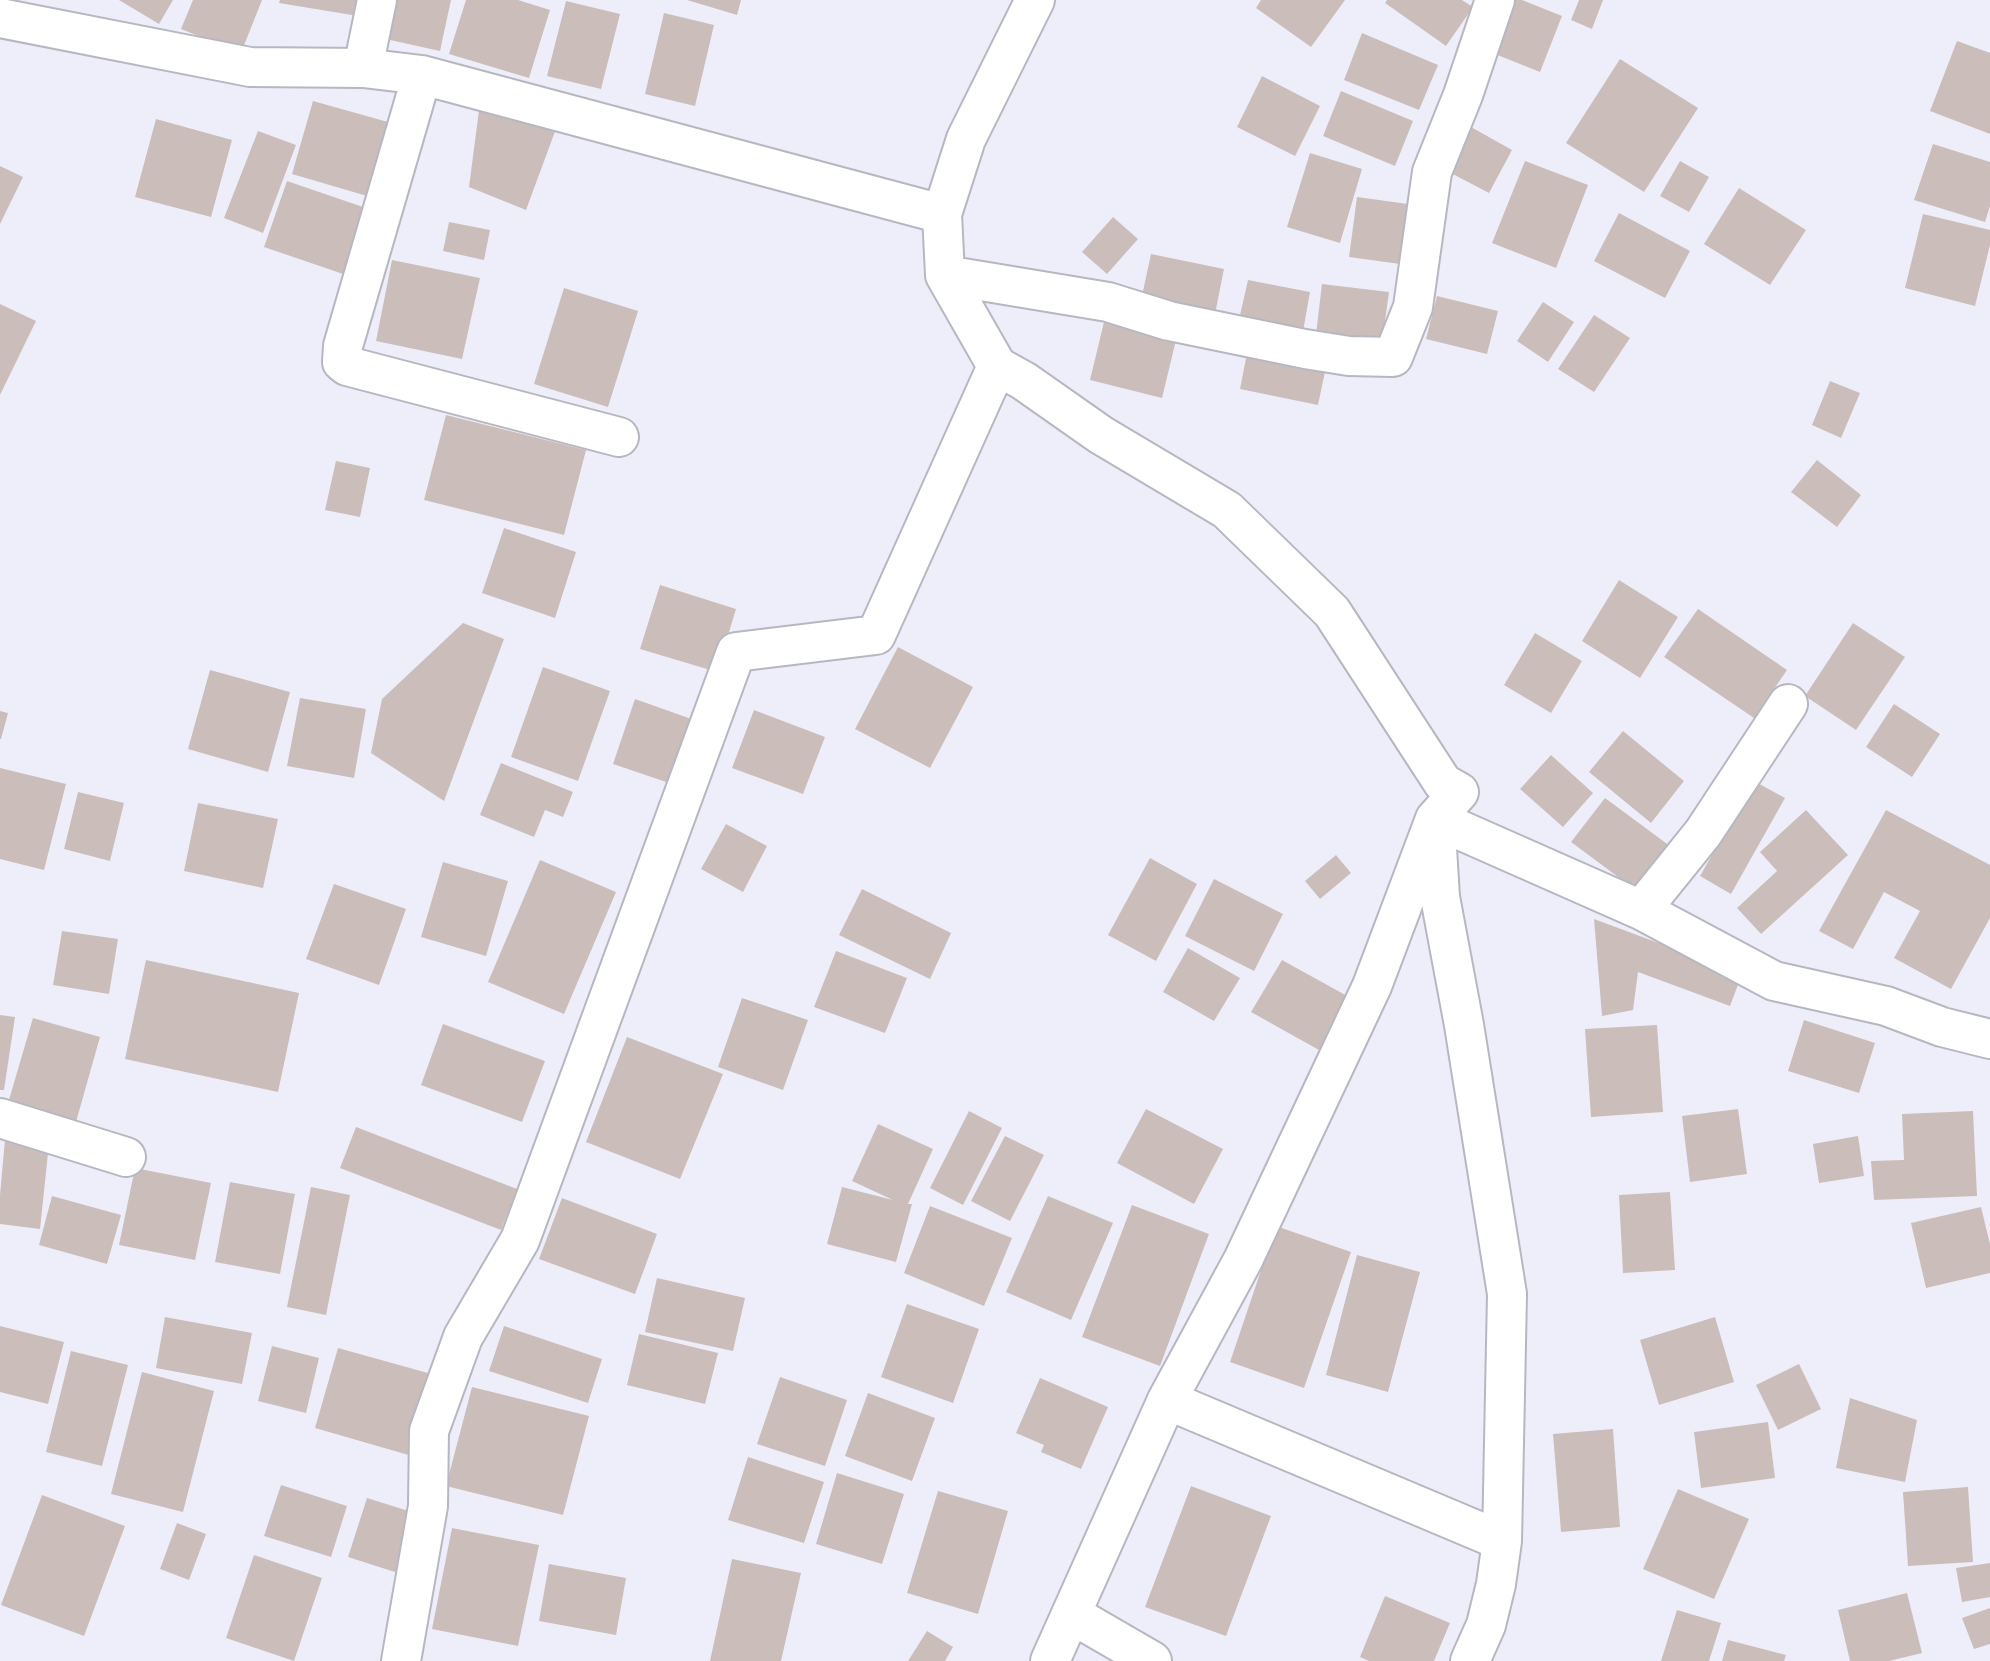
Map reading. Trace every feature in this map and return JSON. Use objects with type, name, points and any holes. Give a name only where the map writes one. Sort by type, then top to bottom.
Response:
[{"type":"street","points":[[363,68],[377,0]]},
{"type":"street","points":[[1035,0],[966,139],[942,214],[945,275],[997,366],[1024,381],[1101,435],[1227,510],[1332,612],[1443,783],[1459,792],[1435,820],[1372,986],[1242,1260],[1167,1400],[1050,1661]]},
{"type":"street","points":[[945,275],[1108,302],[1169,321],[1305,349],[1349,356],[1393,357],[1413,307],[1432,172],[1463,95],[1495,0]]},
{"type":"street","points":[[0,18],[250,67],[363,68],[422,75],[942,214]]},
{"type":"street","points":[[422,75],[343,346],[342,362],[347,366],[619,437]]},
{"type":"street","points":[[401,1661],[428,1506],[429,1430],[463,1336],[520,1240],[736,652],[876,635],[997,366]]},
{"type":"street","points":[[1641,910],[1703,833],[1788,704]]},
{"type":"street","points":[[1435,820],[1641,910],[1774,981],[1886,1006],[1942,1027],[1990,1039]]},
{"type":"street","points":[[1435,820],[1440,897],[1464,1025],[1507,1294],[1502,1541],[1496,1584],[1486,1625],[1470,1661]]},
{"type":"street","points":[[0,1118],[126,1157]]},
{"type":"street","points":[[1167,1400],[1502,1541]]},
{"type":"street","points":[[1071,1614],[1152,1661]]},
{"type":"building","points":[[119,0],[173,0],[159,24]]},
{"type":"building","points":[[193,0],[262,0],[241,53],[181,29]]},
{"type":"building","points":[[280,0],[360,0],[358,16],[279,3]]},
{"type":"building","points":[[389,0],[451,0],[440,51],[381,38]]},
{"type":"building","points":[[466,0],[518,0],[550,10],[529,78],[449,54]]},
{"type":"building","points":[[687,0],[741,0],[737,15]]},
{"type":"building","points":[[1261,0],[1345,0],[1311,47],[1256,8]]},
{"type":"building","points":[[1387,0],[1462,0],[1473,7],[1446,46],[1385,3]]},
{"type":"building","points":[[1516,0],[1562,16],[1540,72],[1495,54]]},
{"type":"building","points":[[1579,0],[1603,0],[1592,29],[1571,20]]},
{"type":"building","points":[[566,1],[620,14],[601,89],[547,76]]},
{"type":"building","points":[[664,13],[714,25],[695,106],[645,94]]},
{"type":"building","points":[[1362,33],[1438,65],[1419,110],[1344,80]]},
{"type":"building","points":[[1957,41],[1990,53],[1990,134],[1930,111]]},
{"type":"building","points":[[1620,59],[1698,108],[1644,192],[1566,143]]},
{"type":"building","points":[[1262,76],[1320,106],[1295,156],[1237,127]]},
{"type":"building","points":[[1341,91],[1413,121],[1395,166],[1323,136]]},
{"type":"building","points":[[481,95],[560,118],[526,210],[469,187]]},
{"type":"building","points":[[313,101],[388,122],[367,196],[292,174]]},
{"type":"building","points":[[156,119],[232,140],[211,217],[135,197]]},
{"type":"building","points":[[1471,127],[1512,150],[1489,193],[1447,171]]},
{"type":"building","points":[[258,131],[296,145],[263,233],[224,218]]},
{"type":"building","points":[[1933,144],[1990,162],[1990,206],[1985,222],[1914,200]]},
{"type":"building","points":[[1310,153],[1362,169],[1340,243],[1287,227]]},
{"type":"building","points":[[1525,161],[1588,185],[1556,268],[1492,243]]},
{"type":"building","points":[[1680,161],[1709,177],[1689,212],[1660,196]]},
{"type":"building","points":[[0,166],[23,177],[0,224]]},
{"type":"building","points":[[287,181],[366,208],[343,274],[264,247]]},
{"type":"building","points":[[1739,188],[1806,230],[1770,285],[1704,244]]},
{"type":"building","points":[[1357,197],[1408,204],[1400,264],[1349,257]]},
{"type":"building","points":[[1619,213],[1690,251],[1665,298],[1594,261]]},
{"type":"building","points":[[1923,214],[1990,230],[1990,245],[1975,306],[1905,288]]},
{"type":"building","points":[[1113,217],[1138,239],[1107,274],[1082,252]]},
{"type":"building","points":[[449,222],[490,230],[484,260],[443,251]]},
{"type":"building","points":[[1151,254],[1224,269],[1214,319],[1140,305]]},
{"type":"building","points":[[392,260],[480,278],[462,359],[376,341]]},
{"type":"building","points":[[1248,280],[1310,292],[1302,337],[1238,324]]},
{"type":"building","points":[[1322,284],[1389,292],[1382,342],[1316,334]]},
{"type":"building","points":[[564,288],[638,311],[608,407],[534,384]]},
{"type":"building","points":[[1437,296],[1498,311],[1487,354],[1426,339]]},
{"type":"building","points":[[1543,302],[1574,322],[1548,362],[1517,341]]},
{"type":"building","points":[[0,304],[36,321],[0,395]]},
{"type":"building","points":[[1594,315],[1630,338],[1594,392],[1558,369]]},
{"type":"building","points":[[1104,322],[1176,340],[1162,398],[1090,380]]},
{"type":"building","points":[[1247,353],[1326,367],[1318,405],[1240,389]]},
{"type":"building","points":[[1830,381],[1860,393],[1841,438],[1812,425]]},
{"type":"building","points":[[446,415],[586,450],[564,535],[424,500]]},
{"type":"building","points":[[1817,460],[1861,495],[1837,527],[1791,492]]},
{"type":"building","points":[[336,461],[370,468],[360,517],[325,510]]},
{"type":"building","points":[[504,528],[576,552],[555,618],[482,593]]},
{"type":"building","points":[[1619,580],[1678,617],[1640,678],[1582,641]]},
{"type":"building","points":[[660,585],[736,609],[717,672],[640,649]]},
{"type":"building","points":[[1698,609],[1787,670],[1754,718],[1664,657]]},
{"type":"building","points":[[463,623],[504,639],[444,801],[371,753],[382,699]]},
{"type":"building","points":[[1853,623],[1905,657],[1856,730],[1805,696]]},
{"type":"building","points":[[1535,633],[1582,661],[1551,713],[1504,685]]},
{"type":"building","points":[[898,647],[973,687],[930,768],[855,729]]},
{"type":"building","points":[[543,667],[610,691],[578,781],[511,757]]},
{"type":"building","points":[[210,670],[290,692],[268,772],[188,749]]},
{"type":"building","points":[[300,698],[366,709],[354,778],[287,766]]},
{"type":"building","points":[[635,699],[697,721],[675,785],[613,764]]},
{"type":"building","points":[[1894,704],[1940,734],[1912,777],[1866,747]]},
{"type":"building","points":[[754,710],[825,737],[803,794],[732,768]]},
{"type":"building","points":[[0,711],[8,713],[1,739],[0,739]]},
{"type":"building","points":[[1623,731],[1684,781],[1651,823],[1589,772]]},
{"type":"building","points":[[1551,755],[1593,793],[1563,827],[1520,789]]},
{"type":"building","points":[[501,763],[573,792],[563,817],[545,810],[534,837],[480,815]]},
{"type":"building","points":[[0,768],[66,784],[44,870],[0,859]]},
{"type":"building","points":[[1754,781],[1785,798],[1731,894],[1700,876]]},
{"type":"building","points":[[78,792],[124,803],[110,861],[64,849]]},
{"type":"building","points":[[1605,798],[1674,849],[1641,894],[1571,842]]},
{"type":"building","points":[[198,803],[278,819],[263,888],[184,871]]},
{"type":"building","points":[[1806,810],[1848,855],[1761,934],[1737,908],[1777,871],[1760,852]]},
{"type":"building","points":[[1886,810],[1990,865],[1990,918],[1951,989],[1894,958],[1920,911],[1884,892],[1853,949],[1819,931]]},
{"type":"building","points":[[726,824],[767,846],[743,892],[701,869]]},
{"type":"building","points":[[1336,855],[1351,873],[1320,899],[1305,881]]},
{"type":"building","points":[[1150,858],[1197,884],[1156,961],[1108,935]]},
{"type":"building","points":[[540,860],[616,892],[564,1014],[488,982]]},
{"type":"building","points":[[443,862],[508,881],[486,956],[421,937]]},
{"type":"building","points":[[1214,879],[1283,914],[1254,971],[1185,936]]},
{"type":"building","points":[[334,884],[406,909],[379,985],[306,959]]},
{"type":"building","points":[[862,889],[951,933],[930,979],[839,935]]},
{"type":"building","points":[[1594,919],[1742,974],[1730,1006],[1638,972],[1633,1010],[1602,1016]]},
{"type":"building","points":[[62,931],[118,939],[109,994],[53,985]]},
{"type":"building","points":[[1188,948],[1240,978],[1214,1021],[1163,992]]},
{"type":"building","points":[[836,951],[907,978],[885,1033],[814,1007]]},
{"type":"building","points":[[146,960],[299,993],[278,1092],[125,1059]]},
{"type":"building","points":[[1282,960],[1349,997],[1319,1050],[1251,1012]]},
{"type":"building","points":[[742,998],[808,1020],[783,1090],[718,1067]]},
{"type":"building","points":[[0,1015],[15,1017],[4,1090],[0,1090]]},
{"type":"building","points":[[33,1018],[100,1037],[74,1129],[6,1110]]},
{"type":"building","points":[[1804,1020],[1875,1043],[1859,1093],[1788,1071]]},
{"type":"building","points":[[443,1024],[545,1061],[522,1122],[421,1085]]},
{"type":"building","points":[[1657,1025],[1663,1112],[1591,1117],[1585,1029]]},
{"type":"building","points":[[627,1037],[723,1074],[680,1179],[586,1142]]},
{"type":"building","points":[[1146,1109],[1223,1149],[1194,1204],[1117,1163]]},
{"type":"building","points":[[1738,1109],[1747,1174],[1690,1182],[1682,1116]]},
{"type":"building","points":[[969,1111],[1002,1128],[963,1205],[930,1188]]},
{"type":"building","points":[[1973,1111],[1977,1196],[1874,1200],[1871,1161],[1904,1160],[1902,1114]]},
{"type":"building","points":[[878,1124],[933,1149],[908,1204],[912,1204],[896,1262],[827,1244],[842,1187],[893,1200],[852,1181]]},
{"type":"building","points":[[356,1127],[517,1189],[501,1230],[340,1168]]},
{"type":"building","points":[[1005,1136],[1044,1155],[1010,1221],[971,1201]]},
{"type":"building","points":[[1858,1136],[1864,1176],[1819,1183],[1813,1144]]},
{"type":"building","points":[[5,1140],[49,1144],[40,1229],[0,1224]]},
{"type":"building","points":[[135,1168],[211,1183],[195,1260],[119,1245]]},
{"type":"building","points":[[230,1182],[295,1194],[280,1274],[215,1262]]},
{"type":"building","points":[[311,1187],[350,1195],[326,1315],[287,1307]]},
{"type":"building","points":[[1670,1192],[1675,1270],[1623,1273],[1619,1195]]},
{"type":"building","points":[[52,1196],[121,1215],[107,1264],[39,1245]]},
{"type":"building","points":[[1048,1196],[1113,1223],[1071,1320],[1006,1292]]},
{"type":"building","points":[[562,1198],[657,1234],[635,1294],[539,1259]]},
{"type":"building","points":[[1132,1205],[1209,1234],[1160,1366],[1082,1337]]},
{"type":"building","points":[[930,1206],[1012,1238],[984,1306],[904,1273]]},
{"type":"building","points":[[1981,1207],[1990,1244],[1990,1273],[1926,1288],[1911,1223]]},
{"type":"building","points":[[1276,1226],[1351,1252],[1304,1388],[1230,1362]]},
{"type":"building","points":[[1357,1255],[1420,1272],[1388,1392],[1326,1375]]},
{"type":"building","points":[[657,1278],[745,1298],[733,1351],[645,1332]]},
{"type":"building","points":[[907,1304],[979,1329],[953,1403],[881,1377]]},
{"type":"building","points":[[165,1317],[252,1333],[242,1384],[156,1368]]},
{"type":"building","points":[[1715,1317],[1734,1382],[1659,1405],[1640,1340]]},
{"type":"building","points":[[0,1326],[64,1342],[48,1404],[0,1392]]},
{"type":"building","points":[[504,1326],[602,1359],[588,1403],[489,1371]]},
{"type":"building","points":[[639,1334],[718,1353],[705,1404],[627,1385]]},
{"type":"building","points":[[272,1346],[319,1358],[306,1413],[258,1401]]},
{"type":"building","points":[[338,1348],[435,1375],[412,1456],[315,1428]]},
{"type":"building","points":[[71,1351],[128,1365],[102,1466],[46,1452]]},
{"type":"building","points":[[1799,1364],[1821,1409],[1778,1430],[1756,1385]]},
{"type":"building","points":[[142,1372],[214,1391],[183,1512],[111,1494]]},
{"type":"building","points":[[780,1377],[847,1400],[825,1466],[757,1444]]},
{"type":"building","points":[[1040,1378],[1108,1407],[1081,1469],[1041,1452],[1044,1445],[1016,1433]]},
{"type":"building","points":[[472,1387],[589,1416],[563,1515],[446,1486]]},
{"type":"building","points":[[868,1393],[935,1418],[912,1481],[845,1456]]},
{"type":"building","points":[[1850,1398],[1917,1420],[1905,1482],[1836,1468]]},
{"type":"building","points":[[1768,1422],[1775,1478],[1701,1488],[1694,1432]]},
{"type":"building","points":[[1613,1429],[1620,1527],[1561,1532],[1553,1434]]},
{"type":"building","points":[[748,1457],[824,1482],[804,1543],[728,1520]]},
{"type":"building","points":[[837,1473],[904,1494],[882,1564],[816,1544]]},
{"type":"building","points":[[281,1485],[347,1506],[331,1557],[264,1536]]},
{"type":"building","points":[[1191,1486],[1271,1516],[1226,1636],[1145,1607]]},
{"type":"building","points":[[1968,1487],[1973,1562],[1908,1566],[1903,1492]]},
{"type":"building","points":[[1678,1489],[1749,1519],[1714,1599],[1643,1569]]},
{"type":"building","points":[[938,1491],[1008,1511],[978,1614],[907,1593]]},
{"type":"building","points":[[42,1495],[125,1526],[84,1636],[1,1605]]},
{"type":"building","points":[[367,1498],[415,1513],[395,1572],[348,1557]]},
{"type":"building","points":[[177,1523],[206,1534],[189,1580],[160,1569]]},
{"type":"building","points":[[452,1528],[539,1545],[518,1646],[432,1629]]},
{"type":"building","points":[[254,1555],[322,1578],[294,1661],[226,1638]]},
{"type":"building","points":[[732,1559],[801,1573],[781,1661],[710,1661]]},
{"type":"building","points":[[1990,1563],[1990,1597],[1962,1602],[1956,1568]]},
{"type":"building","points":[[549,1564],[626,1578],[616,1635],[539,1621]]},
{"type":"building","points":[[1907,1593],[1922,1653],[1889,1661],[1850,1661],[1838,1610]]},
{"type":"building","points":[[1385,1596],[1450,1623],[1434,1661],[1369,1661],[1360,1657]]},
{"type":"building","points":[[1990,1608],[1990,1644],[1974,1649],[1962,1618]]},
{"type":"building","points":[[1677,1610],[1721,1623],[1709,1661],[1661,1661]]},
{"type":"building","points":[[927,1631],[953,1647],[945,1661],[908,1661]]},
{"type":"building","points":[[1728,1640],[1786,1655],[1784,1661],[1722,1661]]}]
